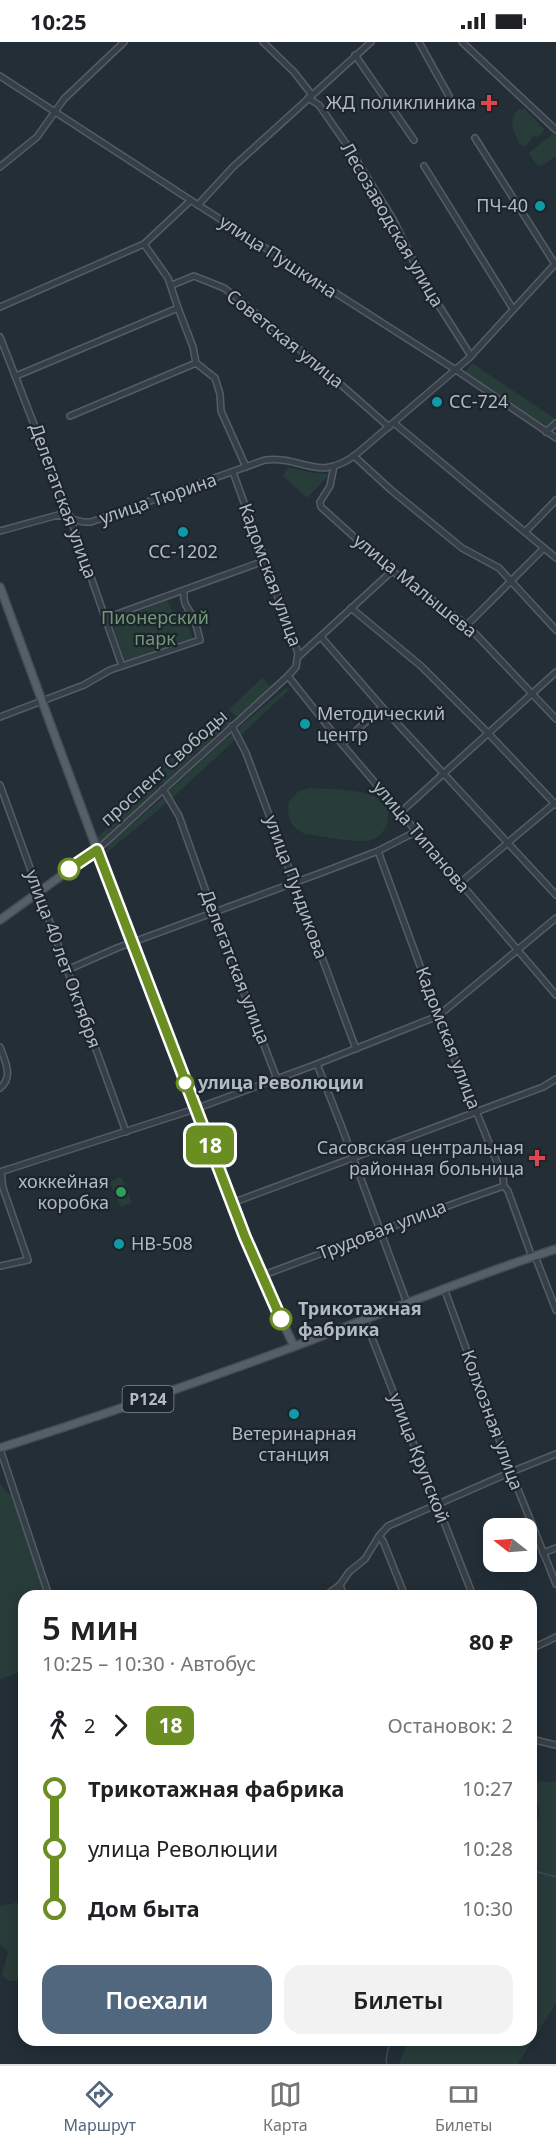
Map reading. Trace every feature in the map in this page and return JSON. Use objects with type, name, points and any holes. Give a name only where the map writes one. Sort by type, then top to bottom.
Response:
[{"type":"main road","points":[[0,587],[195,1109],[261,1276],[294,1346]]},
{"type":"main road","name":"проспект Свободы","points":[[0,920],[97,850]]},
{"type":"main road","name":"Р124","points":[[0,1449],[163,1394],[365,1320],[444,1288],[556,1249]]},
{"type":"street","points":[[0,167],[37,137],[54,112],[83,80],[124,42]]},
{"type":"street","name":"Лесозаводская улица","points":[[263,42],[294,72],[349,148],[393,219],[422,279],[471,356]]},
{"type":"street","points":[[198,205],[233,167],[371,42]]},
{"type":"street","points":[[419,42],[449,96]]},
{"type":"street","points":[[462,42],[556,130]]},
{"type":"street","points":[[355,56],[414,140]]},
{"type":"street","name":"улица Пушкина","points":[[0,76],[190,201],[456,370],[556,438]]},
{"type":"street","points":[[334,466],[354,456],[456,370],[556,263],[475,138]]},
{"type":"street","points":[[424,166],[513,309]]},
{"type":"street","points":[[0,307],[144,244],[190,201]]},
{"type":"street","points":[[144,244],[172,285],[193,347],[196,363],[215,378],[220,394],[221,411],[246,467]]},
{"type":"street","name":"Советская улица","points":[[172,285],[194,276],[228,291],[556,558]]},
{"type":"street","points":[[16,376],[178,308]]},
{"type":"street","name":"Делегатская улица","points":[[0,337],[70,517],[122,666]]},
{"type":"street","points":[[70,416],[196,363]]},
{"type":"street","points":[[546,432],[556,423]]},
{"type":"street","points":[[354,456],[391,490],[462,548],[495,565],[556,630]]},
{"type":"street","name":"улица Тюрина","points":[[0,531],[55,515],[83,522],[96,521],[272,459],[318,468],[334,466]]},
{"type":"street","name":"улица Малышева","points":[[334,466],[330,486],[320,502],[321,507],[392,571],[466,625],[556,719]]},
{"type":"street","name":"Кадомская улица","points":[[233,472],[298,657],[296,667],[288,676]]},
{"type":"street","points":[[525,532],[556,500]]},
{"type":"street","points":[[466,625],[544,548]]},
{"type":"street","points":[[106,618],[264,561]]},
{"type":"street","points":[[298,657],[392,571]]},
{"type":"street","points":[[0,717],[84,685],[122,666],[200,640],[192,616],[183,601],[184,591]]},
{"type":"street","points":[[351,608],[421,666],[555,803],[460,883]]},
{"type":"street","points":[[321,637],[382,707],[556,895]]},
{"type":"street","points":[[401,812],[556,672]]},
{"type":"street","name":"проспект Свободы","points":[[97,850],[288,676]]},
{"type":"street","name":"улица Типанова","points":[[288,676],[342,744],[556,995]]},
{"type":"street","points":[[342,744],[382,707]]},
{"type":"street","name":"улица Пундикова","points":[[232,726],[246,753],[356,1049]]},
{"type":"street","name":"улица 40 лет Октября","points":[[0,785],[126,1132]]},
{"type":"street","name":"Делегатская улица","points":[[163,789],[172,800],[179,816],[277,1079]]},
{"type":"street","points":[[67,970],[378,851],[417,831]]},
{"type":"street","name":"Кадомская улица","points":[[378,851],[438,1016],[503,1177],[504,1186],[556,1310]]},
{"type":"street","points":[[0,1266],[28,1260],[3,1188],[0,1172],[195,1109],[438,1016],[556,918]]},
{"type":"street","points":[[0,1047],[8,1074],[6,1082],[0,1088]]},
{"type":"street","points":[[316,1064],[407,1303]]},
{"type":"street","points":[[232,1203],[543,1087],[556,1079]]},
{"type":"street","name":"Трудовая улица","points":[[261,1276],[504,1186]]},
{"type":"street","name":"Колхозная улица","points":[[444,1288],[511,1472],[556,1584]]},
{"type":"street","name":"улица Крупской","points":[[365,1320],[471,1590]]},
{"type":"street","points":[[0,1449],[46,1590]]},
{"type":"street","points":[[333,1590],[340,1585],[349,1572],[365,1559],[388,1526],[556,1454]]},
{"type":"street","points":[[379,1536],[403,1590]]},
{"type":"street","points":[[543,1553],[556,1548]]},
{"type":"street","points":[[340,1585],[342,1590]]},
{"type":"street","points":[[537,1646],[556,1636]]},
{"type":"street","points":[[537,1740],[556,1745]]},
{"type":"green space","points":[[519,109],[525,109],[544,129],[542,134],[534,136],[525,147],[520,145],[512,122]]},
{"type":"green space","points":[[553,134],[556,136],[556,158],[538,166],[529,154]]},
{"type":"green space","points":[[472,363],[554,420],[546,426],[465,372]]},
{"type":"green space","points":[[288,467],[313,473],[330,474],[307,498],[283,476]]},
{"type":"green space","name":"Пионерский парк","points":[[167,600],[172,610],[177,613],[183,611],[193,639],[125,662],[112,622]]},
{"type":"green space","points":[[262,678],[270,686],[269,689],[239,716],[235,716],[229,709]]},
{"type":"green space","points":[[286,688],[290,689],[240,736],[239,727]]},
{"type":"green space","points":[[223,710],[231,718],[230,723],[201,750],[197,750],[199,745],[193,739]]},
{"type":"green space","points":[[230,735],[236,739],[172,798],[170,790]]},
{"type":"green space","points":[[185,743],[194,755],[165,783],[162,783],[159,780],[166,773],[160,767]]},
{"type":"green space","points":[[150,779],[157,787],[157,791],[102,841],[97,841],[96,838],[122,814],[119,810]]},
{"type":"green space","points":[[310,788],[347,790],[374,796],[383,803],[388,812],[386,827],[376,838],[365,841],[305,834],[290,820],[288,806],[289,801],[299,791]]},
{"type":"green space","points":[[165,796],[169,801],[104,855],[109,844]]},
{"type":"green space","name":"хоккейная коробка","points":[[119,1177],[122,1178],[132,1202],[122,1207],[110,1183]]},
{"type":"green space","points":[[0,1484],[13,1498],[43,1590],[18,1590],[18,1673],[0,1679]]},
{"type":"green space","points":[[537,1781],[556,1782],[556,2003],[537,2034],[537,1820],[540,1815],[537,1802]]},
{"type":"green space","points":[[18,1902],[18,1980],[10,1981],[2,1975],[8,1952],[0,1945],[0,1906]]},
{"type":"green space","points":[[406,2046],[529,2046],[518,2064],[399,2064]]},
{"type":"waterway","points":[[537,1872],[556,1877]]},
{"type":"waterway","points":[[387,2064],[389,2046]]},
{"type":"bus line","name":"18","points":[[69,869],[97,850],[245,1237],[281,1319]]},
{"type":"place","name":"ЖД поликлиника","points":[[489,103]]},
{"type":"place","name":"ПЧ-40","points":[[540,206]]},
{"type":"place","name":"СС-724","points":[[437,402]]},
{"type":"place","name":"СС-1202","points":[[183,532]]},
{"type":"place","name":"Методический центр","points":[[305,724]]},
{"type":"place","name":"улица Революции","points":[[185,1083]]},
{"type":"place","name":"Сасовская центральная районная больница","points":[[537,1158]]},
{"type":"place","name":"хоккейная коробка","points":[[121,1192]]},
{"type":"place","name":"НВ-508","points":[[119,1244]]},
{"type":"place","name":"Трикотажная фабрика","points":[[281,1319]]},
{"type":"place","name":"Ветеринарная станция","points":[[294,1414]]}]
